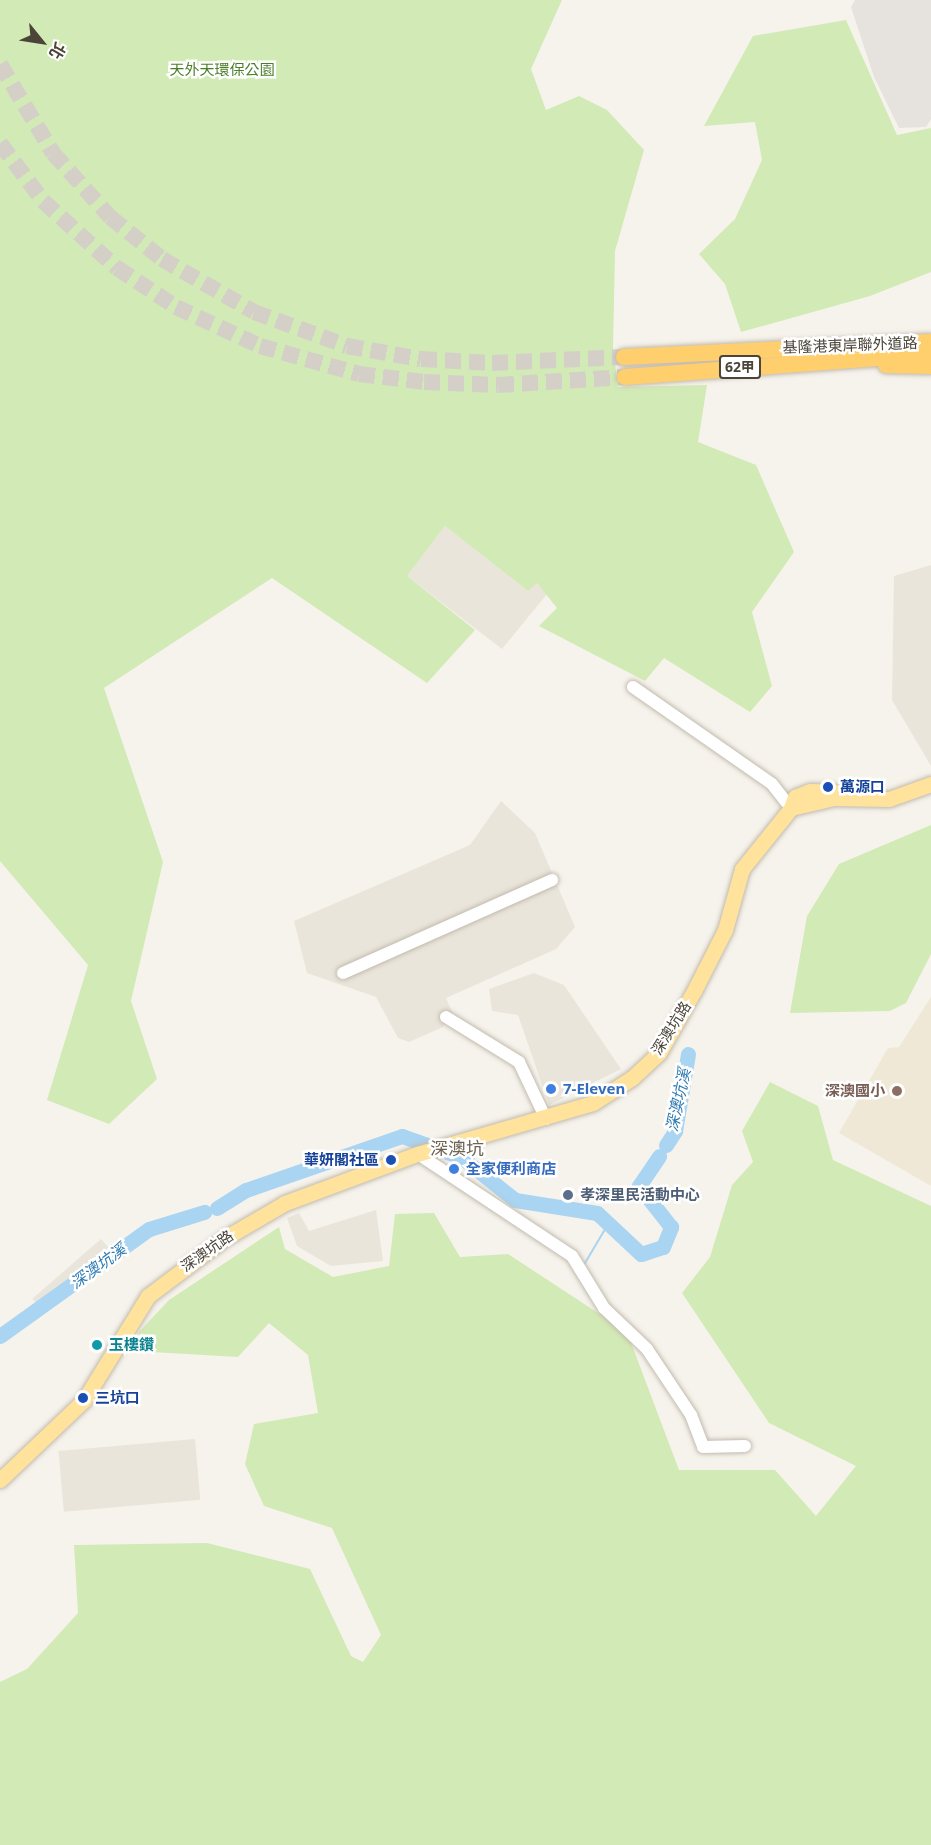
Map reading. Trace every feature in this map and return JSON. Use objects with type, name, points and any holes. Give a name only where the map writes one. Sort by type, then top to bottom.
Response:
[{"type":"highway","points":[[786,346],[872,332],[931,331]]},
{"type":"highway","name":"基隆港東岸聯外道路","points":[[624,357],[786,346],[931,342]]},
{"type":"highway","name":"基隆港東岸聯外道路","points":[[625,377],[931,354]]},
{"type":"highway","points":[[831,360],[931,366]]},
{"type":"main road","name":"深澳坑路","points":[[0,1480],[55,1429],[71,1424],[96,1400],[158,1297],[289,1211],[424,1154],[546,1119],[615,1092],[659,1053],[725,930],[742,869],[791,807],[795,797],[810,791],[886,791],[931,775]]},
{"type":"main road","points":[[791,807],[834,798],[889,799],[931,784]]},
{"type":"street","points":[[633,687],[772,784],[791,807]]},
{"type":"street","points":[[343,973],[552,880]]},
{"type":"street","points":[[446,1017],[507,1050],[519,1062],[546,1119]]},
{"type":"street","points":[[424,1154],[572,1256],[604,1308],[647,1349],[691,1415],[704,1447],[745,1446]]},
{"type":"shaded area","points":[[855,0],[931,0],[931,119],[926,127],[899,128],[874,77],[851,7]]},
{"type":"shaded area","points":[[445,526],[528,591],[536,582],[547,594],[502,649],[407,576]]},
{"type":"shaded area","points":[[931,565],[931,766],[892,700],[894,576]]},
{"type":"shaded area","points":[[501,801],[535,833],[575,927],[556,949],[446,998],[452,1012],[443,1027],[409,1042],[398,1038],[376,997],[307,973],[294,921],[470,845]]},
{"type":"shaded area","points":[[534,973],[564,985],[621,1069],[549,1105],[518,1015],[492,1011],[489,989]]},
{"type":"shaded area","name":"深澳國小","points":[[931,997],[931,1186],[839,1133],[888,1048],[899,1047]]},
{"type":"shaded area","points":[[376,1210],[383,1261],[331,1266],[297,1246],[287,1218],[299,1213],[309,1231]]},
{"type":"shaded area","points":[[101,1239],[108,1247],[40,1307],[32,1299]]},
{"type":"shaded area","points":[[195,1439],[200,1500],[64,1512],[59,1451]]},
{"type":"green space","name":"天外天環保公園","points":[[0,0],[562,0],[531,69],[546,110],[579,96],[607,110],[644,150],[615,251],[613,348],[618,387],[707,385],[698,442],[756,465],[794,552],[752,612],[772,686],[750,712],[664,658],[645,681],[539,626],[557,608],[537,583],[528,591],[445,526],[407,576],[475,630],[427,683],[272,578],[104,688],[163,862],[131,1001],[157,1079],[109,1124],[47,1100],[88,965],[0,861]]},
{"type":"green space","points":[[846,20],[897,135],[931,128],[931,272],[870,296],[741,332],[725,284],[699,254],[735,219],[762,160],[755,122],[704,126],[753,36]]},
{"type":"green space","points":[[931,825],[931,954],[906,1003],[890,1011],[790,1013],[807,916],[839,864]]},
{"type":"green space","points":[[770,1082],[818,1106],[833,1160],[931,1206],[931,1845],[0,1845],[0,1682],[27,1669],[78,1613],[74,1545],[207,1543],[310,1569],[351,1656],[363,1662],[381,1635],[332,1528],[264,1506],[245,1464],[254,1424],[318,1413],[308,1355],[269,1323],[238,1357],[152,1352],[138,1333],[169,1300],[279,1227],[285,1249],[333,1277],[389,1266],[395,1214],[434,1213],[460,1257],[508,1254],[627,1332],[679,1470],[775,1470],[816,1516],[856,1466],[769,1423],[682,1293],[710,1257],[732,1185],[753,1162],[742,1131]]},
{"type":"waterway","name":"深澳坑溪","points":[[666,1145],[675,1131],[688,1054]]},
{"type":"waterway","name":"深澳坑溪","points":[[217,1208],[246,1190],[402,1136],[461,1157],[515,1200],[597,1213],[641,1254],[663,1247],[671,1227],[639,1186],[659,1156]]},
{"type":"waterway","name":"深澳坑溪","points":[[0,1336],[149,1229],[204,1212]]},
{"type":"waterway","points":[[585,1263],[607,1226]]},
{"type":"tunnel","points":[[0,64],[53,153],[110,217],[162,259],[254,312],[347,346],[421,359],[492,363],[624,357]]},
{"type":"tunnel","points":[[0,143],[43,201],[117,268],[176,307],[260,346],[359,374],[424,382],[498,385],[625,377]]},
{"type":"place","name":"萬源口","points":[[828,787]]},
{"type":"place","name":"7-Eleven","points":[[551,1089]]},
{"type":"place","name":"深澳國小","points":[[897,1091]]},
{"type":"place","name":"華妍閣社區","points":[[391,1160]]},
{"type":"place","name":"全家便利商店","points":[[454,1169]]},
{"type":"place","name":"孝深里民活動中心","points":[[568,1195]]},
{"type":"place","name":"玉樓鑽","points":[[97,1345]]},
{"type":"place","name":"三坑口","points":[[83,1398]]},
{"type":"district","name":"深澳坑","points":[[457,1148]]}]
